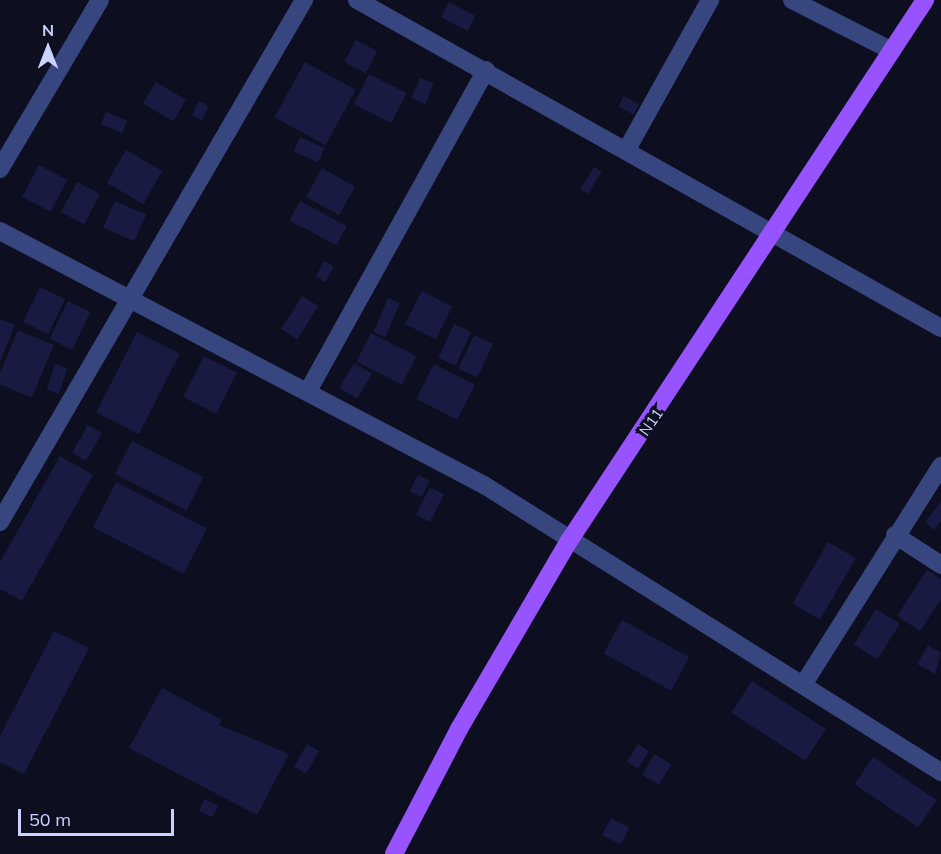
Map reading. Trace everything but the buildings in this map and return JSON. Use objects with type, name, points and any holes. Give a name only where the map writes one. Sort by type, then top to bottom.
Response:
[{"type":"main road","name":"N11","points":[[394,854],[459,729],[569,541],[678,382],[773,230],[925,0]]},
{"type":"street","points":[[0,169],[100,0]]},
{"type":"street","points":[[0,522],[125,301],[304,0]]},
{"type":"street","points":[[357,0],[486,70],[626,151],[773,230],[941,328]]},
{"type":"street","points":[[626,151],[710,0]]},
{"type":"street","points":[[792,0],[892,51]]},
{"type":"street","points":[[308,391],[486,70]]},
{"type":"street","points":[[0,231],[125,301],[308,391],[484,485],[569,541],[941,772]]},
{"type":"street","points":[[803,685],[895,535],[941,466]]},
{"type":"street","points":[[895,535],[941,565]]}]
